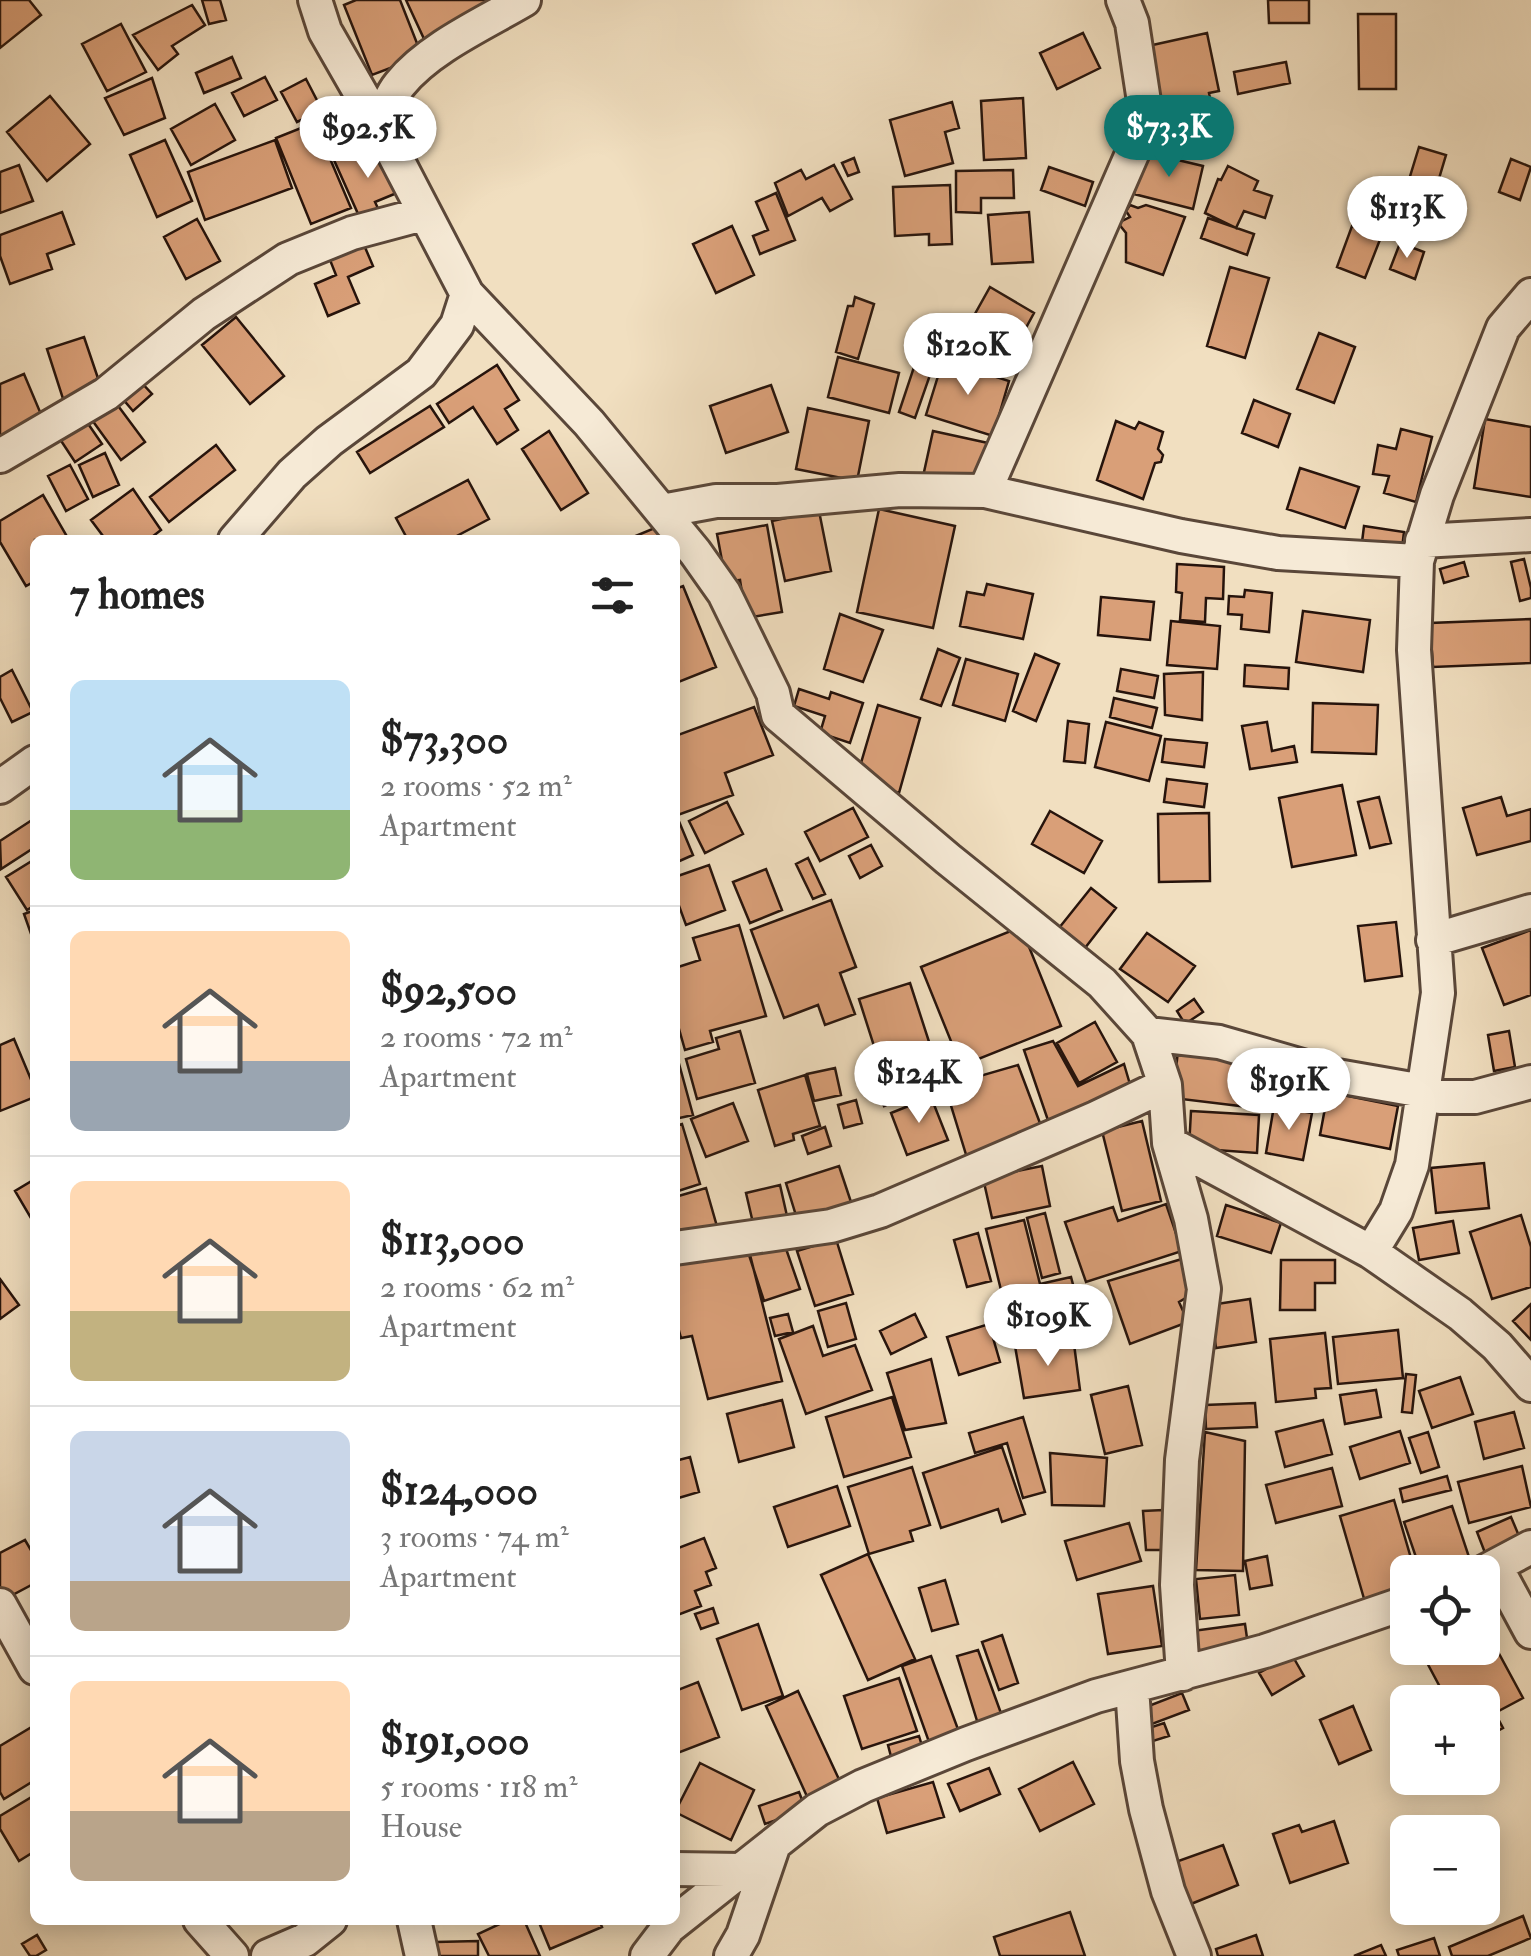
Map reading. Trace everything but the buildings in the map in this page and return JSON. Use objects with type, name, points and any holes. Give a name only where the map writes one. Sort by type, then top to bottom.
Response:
[{"type":"street","points":[[315,0],[325,31],[380,127],[466,294],[589,423],[724,593],[773,692],[778,715],[1102,983],[1148,1034],[1165,1085],[1168,1143],[1191,1218],[1204,1289],[1182,1460],[1177,1585],[1182,1674]]},
{"type":"street","points":[[380,127],[399,85],[427,58],[524,0]]},
{"type":"street","points":[[985,492],[1139,138],[1145,108],[1132,24],[1122,0]]},
{"type":"street","points":[[0,456],[106,394],[204,314],[288,259],[352,233],[423,214]]},
{"type":"street","points":[[239,535],[292,474],[421,373],[457,325],[466,294]]},
{"type":"street","points":[[1371,1252],[1396,1211],[1412,1165],[1438,994],[1414,650],[1420,551],[1437,496],[1531,295]]},
{"type":"street","points":[[662,511],[716,501],[778,502],[900,490],[985,492],[1181,536],[1278,553],[1420,551],[1531,535]]},
{"type":"street","points":[[0,786],[30,765]]},
{"type":"street","points":[[1433,940],[1531,911]]},
{"type":"street","points":[[1148,1034],[1220,1042],[1336,1076],[1440,1097],[1475,1097],[1531,1082]]},
{"type":"street","points":[[680,1247],[832,1226],[880,1211],[1165,1085]]},
{"type":"street","points":[[1168,1143],[1371,1252],[1460,1314],[1497,1346],[1531,1385]]},
{"type":"street","points":[[1500,1564],[1531,1547]]},
{"type":"street","points":[[1500,1586],[1531,1632]]},
{"type":"street","points":[[0,1605],[30,1659]]},
{"type":"street","points":[[680,1919],[818,1810],[862,1786],[1096,1696],[1265,1651],[1390,1608]]},
{"type":"street","points":[[1132,1687],[1136,1761],[1146,1810],[1168,1891],[1194,1956]]},
{"type":"street","points":[[744,1946],[774,1844]]},
{"type":"street","points":[[680,1869],[742,1870]]},
{"type":"street","points":[[204,1925],[232,1956]]},
{"type":"street","points":[[268,1956],[305,1940],[324,1925]]},
{"type":"street","points":[[415,1925],[422,1956]]},
{"type":"street","points":[[648,1956],[673,1925]]}]
